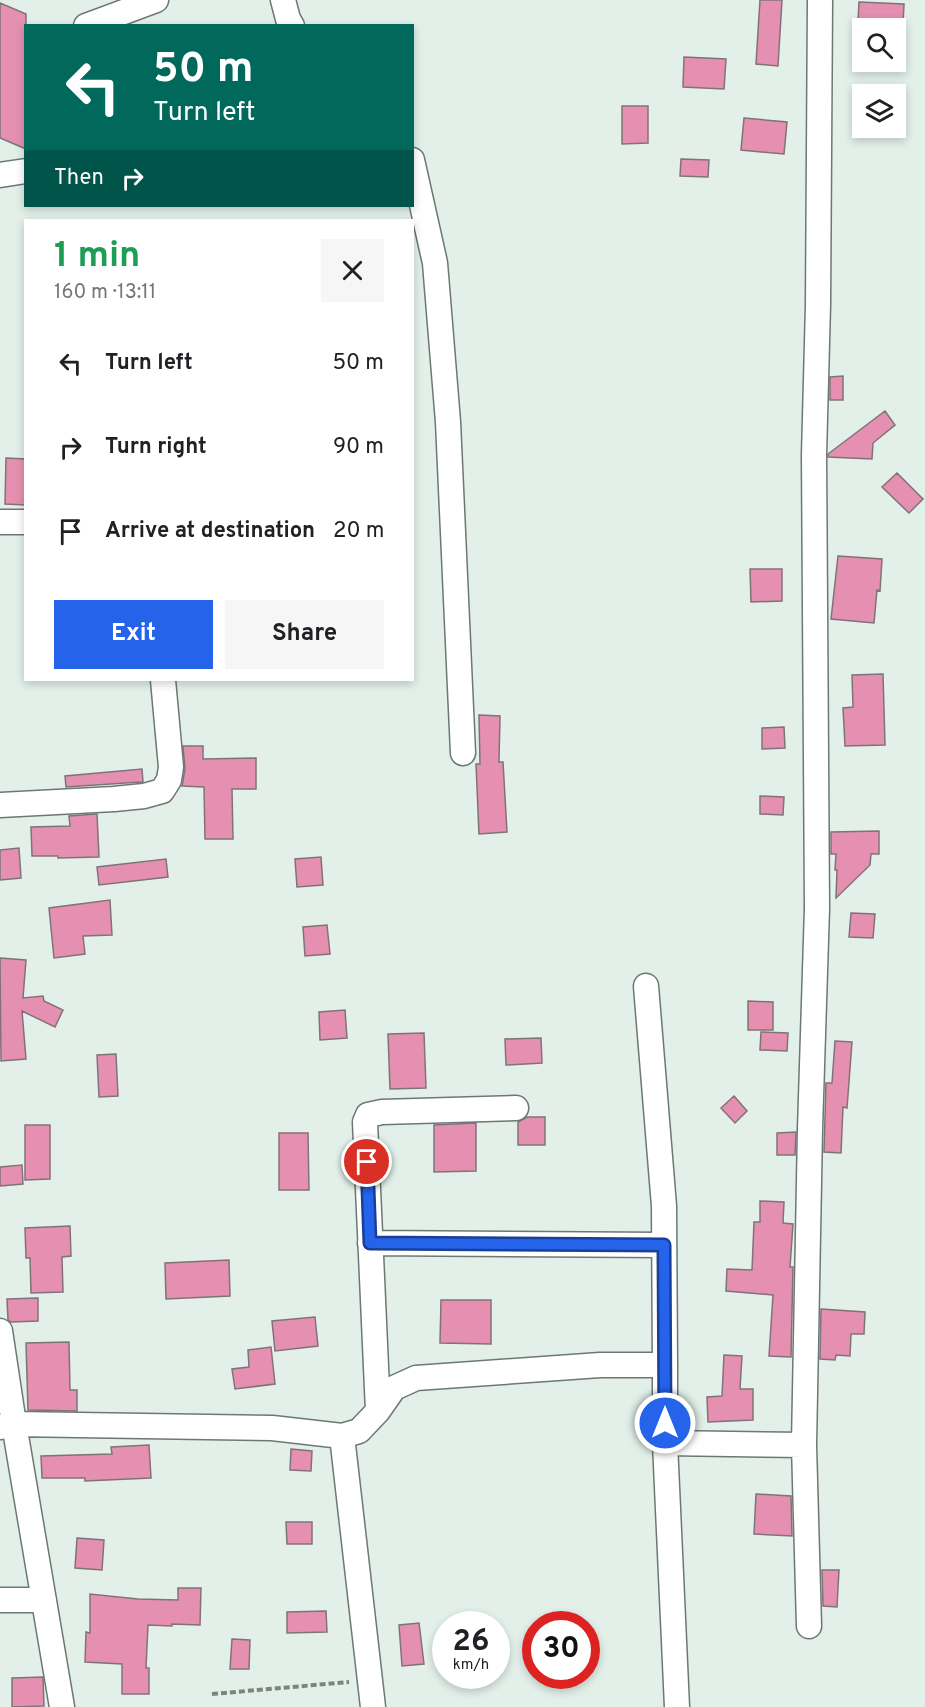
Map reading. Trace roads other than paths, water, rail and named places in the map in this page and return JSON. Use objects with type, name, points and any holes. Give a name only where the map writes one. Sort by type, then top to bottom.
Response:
[{"type":"street","points":[[91,24],[156,0]]},
{"type":"street","points":[[283,0],[291,24]]},
{"type":"street","points":[[809,1626],[804,1445],[817,908],[814,454],[818,305],[820,0]]},
{"type":"street","points":[[414,169],[435,263],[448,422],[463,753]]},
{"type":"street","points":[[0,175],[24,171]]},
{"type":"street","points":[[0,522],[24,522]]},
{"type":"street","points":[[0,805],[114,799],[144,796],[162,791],[169,780],[171,767],[163,681]]},
{"type":"street","points":[[646,986],[664,1206],[665,1443],[678,1707]]},
{"type":"street","points":[[378,1411],[365,1122],[368,1115],[382,1112],[516,1108]]},
{"type":"street","points":[[370,1243],[664,1245]]},
{"type":"street","points":[[0,1330],[7,1425],[44,1600],[62,1707]]},
{"type":"street","points":[[7,1425],[272,1428],[342,1436],[359,1431],[378,1411],[394,1388],[416,1378],[600,1365],[665,1365]]},
{"type":"street","points":[[342,1436],[373,1707]]},
{"type":"street","points":[[665,1443],[804,1445]]},
{"type":"street","points":[[0,1600],[44,1600]]}]
